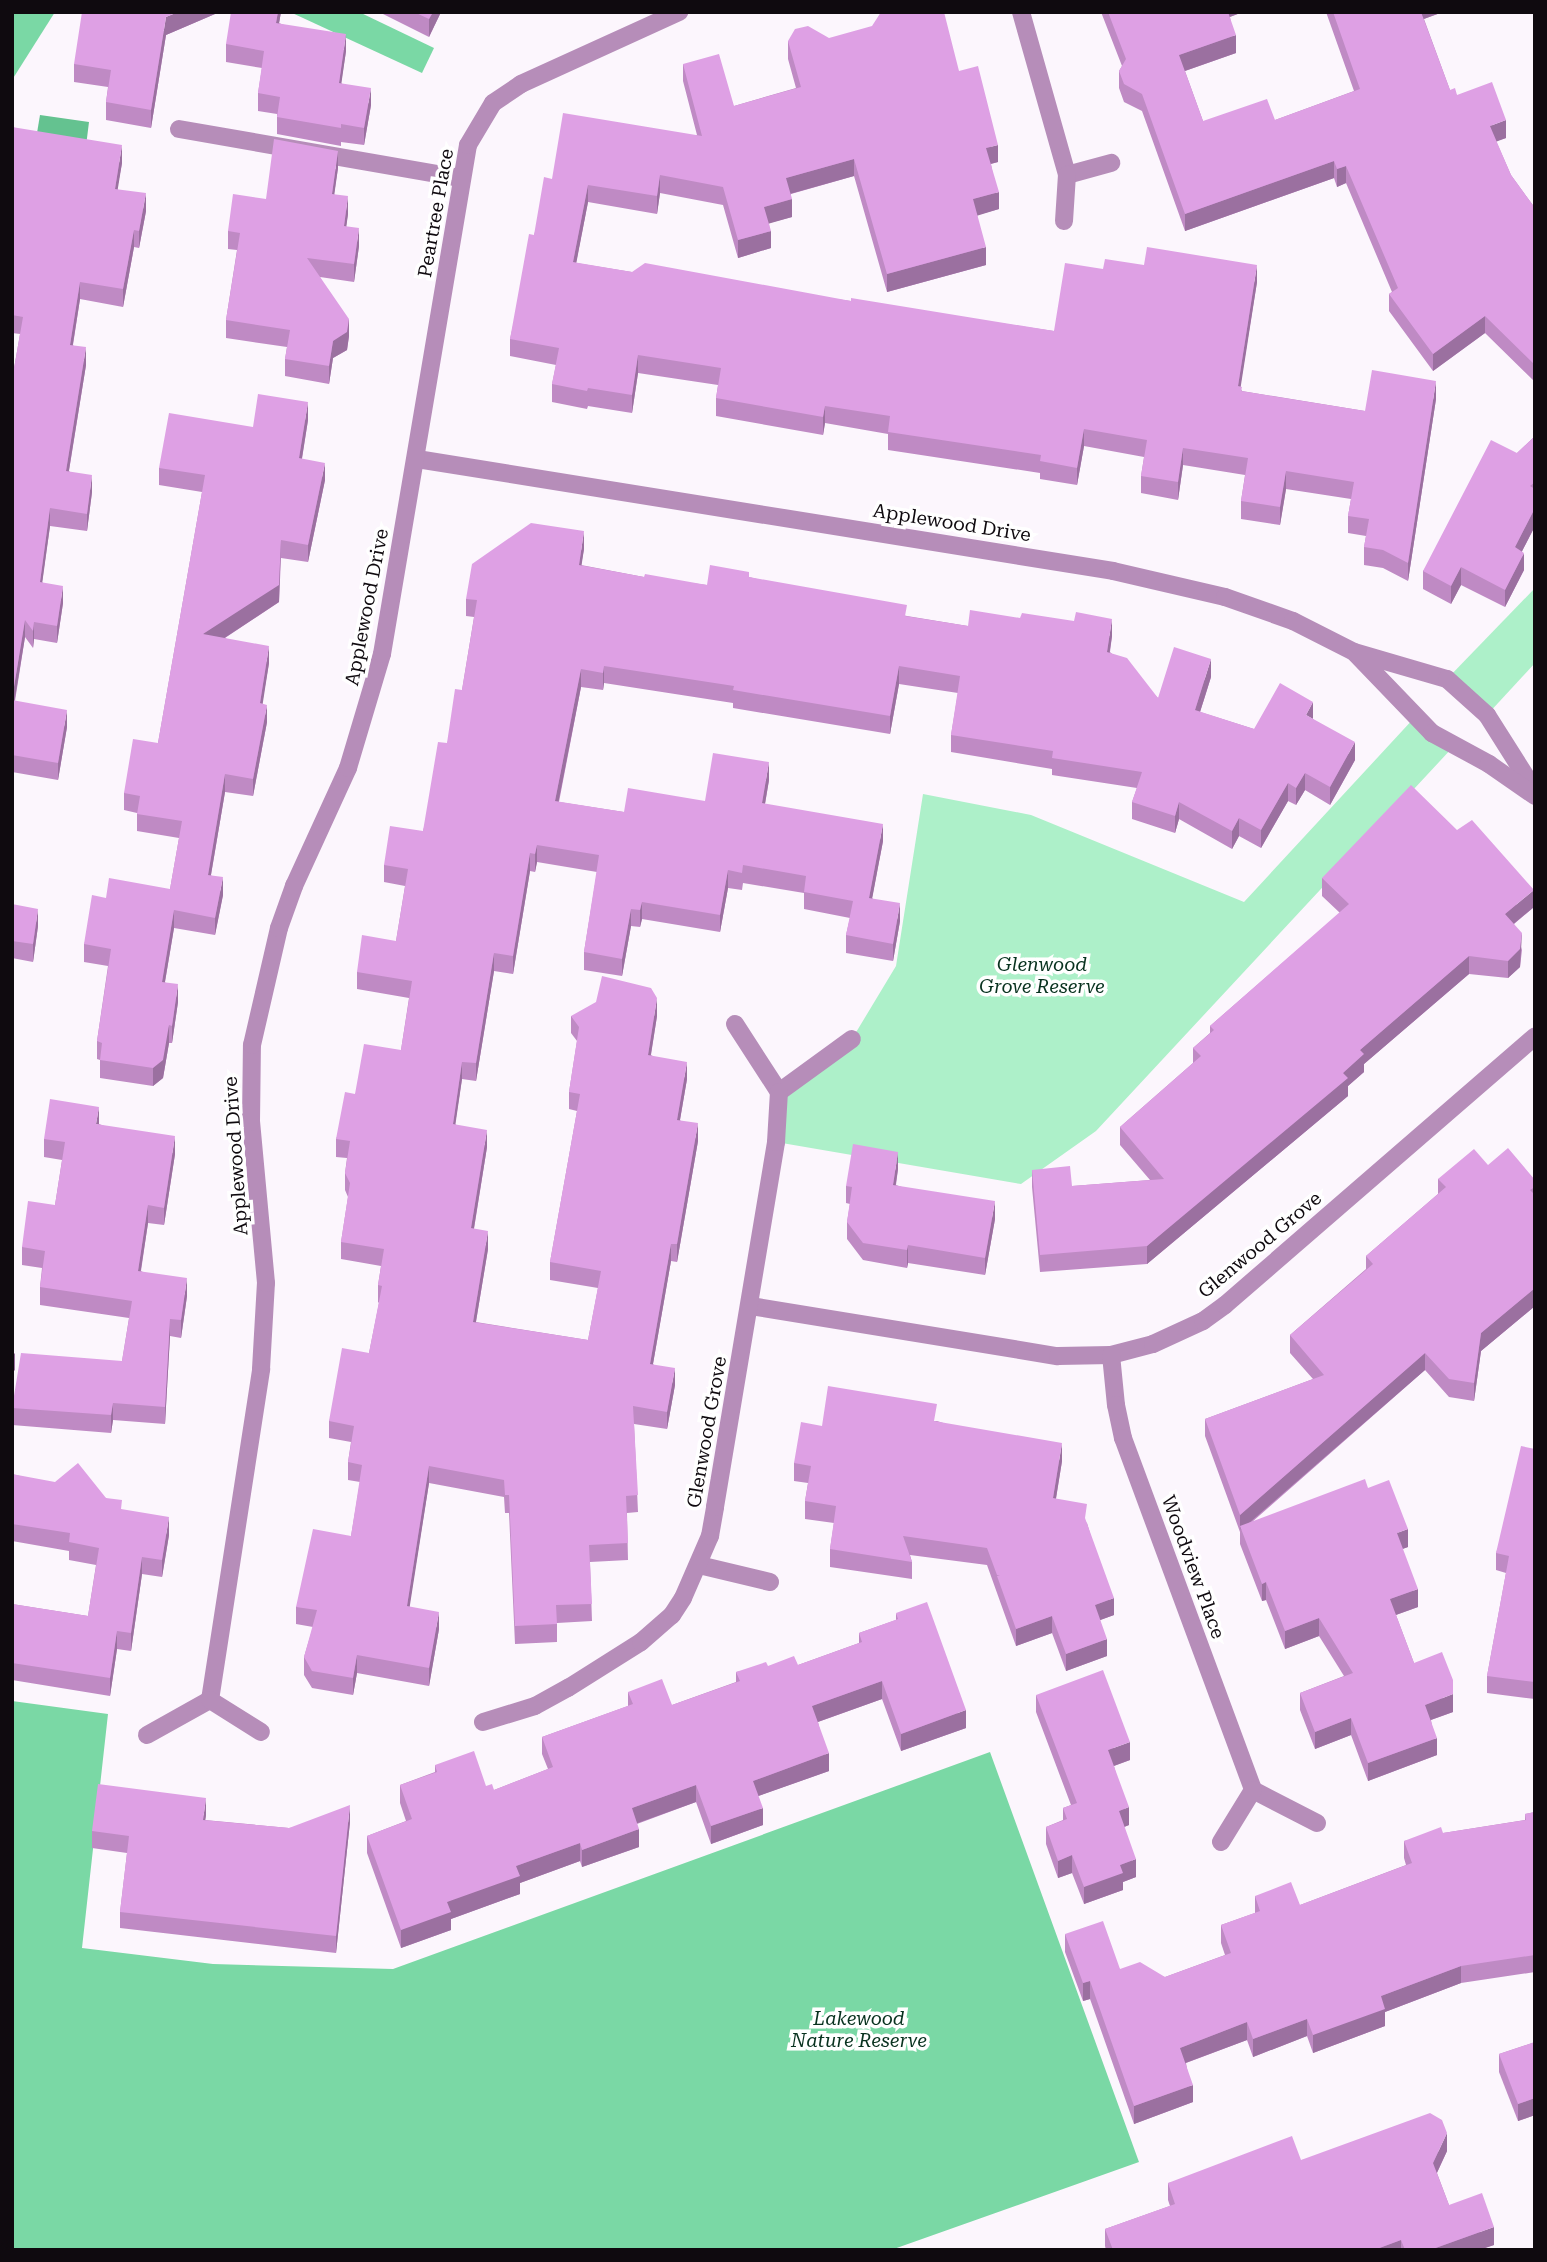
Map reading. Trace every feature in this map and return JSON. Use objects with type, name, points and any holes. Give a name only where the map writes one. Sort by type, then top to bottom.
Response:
[{"type":"street","name":"Peartree Place","points":[[417,459],[461,178],[474,132],[493,103],[521,84],[679,12]]},
{"type":"street","points":[[1021,12],[1067,175],[1064,221]]},
{"type":"street","points":[[179,129],[461,178]]},
{"type":"street","points":[[1067,175],[1111,163]]},
{"type":"street","name":"Applewood Drive","points":[[210,1700],[261,1369],[266,1283],[251,1122],[252,1045],[279,928],[294,886],[348,768],[372,695],[382,654],[417,459],[697,501],[1162,580],[1274,614],[1354,652],[1447,679],[1487,715],[1535,794]]},
{"type":"street","name":"Applewood Drive","points":[[1354,652],[1432,733],[1489,764],[1535,794]]},
{"type":"street","points":[[735,1024],[779,1092],[852,1039]]},
{"type":"street","name":"Glenwood Grove","points":[[751,1306],[1028,1352],[1083,1357],[1111,1355],[1178,1334],[1225,1305],[1535,1037]]},
{"type":"street","name":"Glenwood Grove","points":[[483,1722],[535,1706],[641,1642],[672,1615],[699,1565],[710,1536],[751,1306],[776,1142],[779,1092]]},
{"type":"street","name":"Woodview Place","points":[[1111,1355],[1116,1405],[1123,1438],[1253,1790]]},
{"type":"street","points":[[699,1565],[770,1582]]},
{"type":"street","points":[[148,1735],[210,1700],[261,1732]]},
{"type":"street","points":[[1221,1842],[1253,1790],[1317,1823]]},
{"type":"green space","points":[[12,12],[55,12],[12,80]]},
{"type":"green space","points":[[290,12],[359,12],[434,48],[422,73]]},
{"type":"green space","points":[[1535,588],[1535,663],[1487,715],[1447,679]]},
{"type":"green space","name":"Glenwood Grove Reserve","points":[[1415,717],[1453,747],[1096,1131],[1021,1184],[776,1142],[779,1092],[852,1039],[896,966],[923,794],[1031,815],[1244,902]]},
{"type":"green space","name":"Lakewood Nature Reserve","points":[[12,1701],[108,1714],[82,1948],[213,1964],[393,1969],[990,1752],[1139,2162],[891,2250],[12,2250]]},
{"type":"shaded area","points":[[40,115],[89,122],[86,146],[36,139]]},
{"type":"building","points":[[82,12],[178,12],[166,17],[151,110],[106,102],[111,70],[74,64]]},
{"type":"building","points":[[231,12],[278,12],[276,23],[346,34],[339,83],[371,88],[364,128],[341,124],[341,128],[277,117],[280,97],[258,93],[264,51],[226,44]]},
{"type":"building","points":[[414,12],[433,12],[429,19]]},
{"type":"building","points":[[881,12],[944,12],[959,71],[978,66],[998,145],[986,148],[999,192],[973,199],[986,247],[887,274],[854,159],[786,178],[792,199],[764,207],[771,231],[738,240],[723,187],[660,175],[657,196],[588,185],[573,262],[632,272],[645,263],[851,301],[851,298],[1054,331],[1065,263],[1103,269],[1105,259],[1144,265],[1147,247],[1257,265],[1238,386],[1242,387],[1241,391],[1365,411],[1372,370],[1436,381],[1408,563],[1383,550],[1364,547],[1369,519],[1348,516],[1354,482],[1286,471],[1280,507],[1241,501],[1248,458],[1183,448],[1178,482],[1141,476],[1147,440],[1084,429],[1077,468],[1040,461],[1041,455],[888,432],[890,416],[825,406],[823,417],[716,398],[721,368],[638,355],[632,395],[588,388],[587,391],[552,384],[559,348],[510,339],[529,234],[534,235],[544,177],[552,179],[563,113],[702,136],[683,64],[719,54],[734,106],[801,87],[788,41],[795,29],[808,26],[829,38],[872,26]]},
{"type":"building","points":[[1108,12],[1228,12],[1236,35],[1179,55],[1203,121],[1267,99],[1275,120],[1360,89],[1333,12],[1421,12],[1450,90],[1455,88],[1457,95],[1492,82],[1506,120],[1490,126],[1511,175],[1535,208],[1535,365],[1485,316],[1433,354],[1389,294],[1398,288],[1346,166],[1337,169],[1334,161],[1185,214],[1142,94],[1124,84],[1119,71],[1126,59]]},
{"type":"building","points":[[12,127],[122,145],[115,189],[146,193],[139,231],[134,230],[123,289],[80,282],[70,345],[86,347],[66,471],[92,475],[87,514],[50,508],[40,582],[63,586],[57,626],[34,622],[33,631],[25,620],[12,699],[12,380],[23,317],[12,315]]},
{"type":"building","points":[[274,139],[338,151],[332,194],[348,196],[344,226],[359,228],[354,264],[307,258],[349,319],[347,332],[333,341],[329,366],[285,359],[290,330],[226,320],[240,233],[228,231],[233,194],[266,199]]},
{"type":"building","points":[[258,394],[308,402],[299,458],[325,463],[308,545],[281,540],[279,585],[203,634],[269,646],[260,703],[267,705],[253,779],[225,774],[208,875],[223,877],[215,918],[174,910],[162,982],[178,984],[172,1026],[169,1025],[163,1060],[153,1068],[100,1060],[102,1043],[97,1041],[111,949],[84,944],[92,895],[106,898],[109,878],[170,889],[182,821],[137,814],[140,796],[124,793],[133,739],[158,743],[205,475],[159,468],[169,413],[253,427]]},
{"type":"building","points":[[1535,436],[1535,482],[1530,486],[1535,489],[1535,508],[1515,547],[1524,553],[1505,590],[1461,567],[1451,586],[1423,571],[1491,440],[1517,453]]},
{"type":"building","points":[[531,523],[584,531],[579,565],[644,577],[645,574],[707,585],[710,565],[749,572],[749,577],[907,605],[905,616],[968,626],[970,610],[1020,618],[1022,613],[1074,621],[1076,612],[1112,619],[1107,652],[1127,658],[1158,698],[1174,647],[1211,659],[1195,710],[1254,729],[1280,683],[1313,702],[1306,715],[1355,742],[1330,787],[1305,773],[1296,788],[1288,783],[1261,830],[1239,818],[1232,831],[1179,802],[1175,816],[1132,802],[1142,772],[1052,758],[1053,751],[951,735],[960,676],[899,666],[890,716],[733,690],[734,686],[604,666],[603,673],[581,669],[555,801],[624,812],[628,788],[705,801],[713,753],[769,762],[762,803],[883,824],[869,898],[900,903],[893,944],[846,935],[853,901],[804,892],[806,876],[743,865],[742,873],[728,870],[720,915],[642,902],[640,910],[631,909],[622,959],[584,952],[599,855],[537,845],[535,854],[530,853],[513,956],[494,953],[476,1063],[462,1062],[453,1124],[487,1130],[471,1228],[488,1231],[473,1322],[588,1340],[601,1271],[550,1262],[580,1094],[569,1092],[579,1027],[571,1016],[596,1002],[602,976],[651,988],[657,998],[648,1055],[687,1062],[677,1120],[698,1123],[677,1244],[671,1244],[650,1364],[675,1368],[667,1412],[633,1406],[638,1495],[626,1496],[628,1543],[589,1545],[592,1604],[556,1605],[557,1624],[515,1626],[509,1495],[505,1495],[504,1480],[429,1466],[407,1606],[439,1612],[429,1668],[357,1655],[353,1678],[312,1671],[304,1657],[317,1610],[296,1607],[313,1529],[351,1536],[362,1465],[348,1462],[354,1426],[329,1421],[342,1348],[369,1353],[382,1286],[378,1285],[384,1249],[341,1242],[350,1183],[345,1173],[350,1141],[336,1139],[345,1092],[355,1094],[364,1044],[401,1050],[412,981],[357,972],[362,935],[396,941],[408,869],[384,865],[390,826],[423,831],[438,742],[447,743],[455,689],[462,690],[477,600],[466,599],[472,564]]},
{"type":"building","points":[[12,700],[67,710],[58,763],[12,755]]},
{"type":"building","points":[[1411,785],[1457,830],[1472,820],[1534,890],[1505,914],[1522,933],[1520,949],[1508,961],[1469,956],[1360,1050],[1364,1054],[1343,1073],[1348,1078],[1147,1246],[1040,1255],[1032,1170],[1070,1166],[1072,1186],[1164,1179],[1120,1127],[1201,1056],[1193,1048],[1214,1030],[1210,1026],[1349,904],[1322,878]]},
{"type":"building","points":[[12,904],[38,909],[33,944],[12,941]]},
{"type":"building","points":[[50,1099],[99,1107],[96,1124],[175,1136],[164,1208],[148,1205],[138,1271],[187,1278],[181,1320],[170,1319],[165,1407],[113,1403],[111,1415],[12,1408],[21,1353],[122,1361],[132,1301],[40,1287],[45,1251],[22,1247],[28,1201],[55,1205],[65,1142],[44,1139]]},
{"type":"building","points":[[853,1144],[898,1152],[893,1185],[995,1201],[985,1258],[908,1245],[907,1250],[863,1243],[847,1222],[852,1187],[846,1186]]},
{"type":"building","points":[[1508,1148],[1535,1180],[1535,1187],[1530,1190],[1535,1195],[1535,1288],[1481,1333],[1474,1383],[1449,1379],[1425,1353],[1240,1515],[1205,1419],[1324,1375],[1290,1335],[1373,1264],[1366,1256],[1446,1187],[1438,1179],[1474,1149],[1488,1165]]},
{"type":"building","points":[[828,1386],[937,1404],[934,1421],[1062,1443],[1053,1498],[1087,1504],[1085,1518],[1114,1598],[1095,1605],[1107,1639],[1066,1654],[1052,1616],[1016,1629],[997,1576],[1000,1575],[997,1575],[987,1548],[903,1536],[912,1562],[830,1549],[836,1506],[805,1501],[811,1466],[794,1463],[801,1422],[822,1426]]},
{"type":"building","points":[[1521,1446],[1535,1449],[1535,1682],[1487,1676],[1509,1556],[1496,1553]]},
{"type":"building","points":[[78,1463],[106,1498],[122,1500],[121,1509],[169,1517],[162,1560],[142,1557],[131,1633],[117,1631],[110,1678],[12,1663],[12,1604],[88,1616],[99,1548],[69,1542],[70,1533],[12,1524],[12,1474],[55,1482]]},
{"type":"building","points":[[1365,1479],[1368,1488],[1389,1480],[1408,1529],[1397,1533],[1418,1589],[1390,1599],[1414,1663],[1442,1652],[1453,1680],[1453,1694],[1425,1705],[1437,1738],[1368,1763],[1351,1718],[1315,1732],[1300,1693],[1353,1673],[1319,1618],[1285,1631],[1266,1582],[1262,1584],[1240,1526]]},
{"type":"building","points":[[927,1602],[966,1710],[901,1734],[882,1681],[812,1706],[829,1753],[753,1781],[763,1808],[711,1826],[696,1785],[632,1808],[639,1829],[582,1850],[580,1843],[516,1866],[520,1876],[447,1902],[451,1912],[401,1930],[367,1836],[412,1819],[400,1785],[437,1772],[435,1765],[474,1751],[486,1786],[492,1784],[494,1790],[553,1767],[542,1737],[633,1704],[628,1692],[662,1679],[672,1705],[740,1681],[736,1672],[766,1662],[768,1666],[794,1656],[798,1665],[862,1642],[859,1633],[898,1619],[896,1613]]},
{"type":"building","points":[[1103,1670],[1130,1742],[1108,1750],[1129,1807],[1119,1811],[1136,1859],[1120,1865],[1123,1873],[1084,1887],[1072,1855],[1058,1861],[1046,1827],[1067,1819],[1063,1808],[1077,1803],[1036,1695]]},
{"type":"building","points":[[98,1784],[206,1798],[203,1820],[289,1828],[350,1805],[336,1936],[120,1912],[129,1836],[92,1831]]},
{"type":"building","points":[[1535,1812],[1535,1955],[1461,1966],[1381,1996],[1385,2009],[1313,2035],[1307,2019],[1253,2039],[1247,2022],[1180,2048],[1193,2085],[1134,2106],[1090,1981],[1083,1983],[1065,1934],[1103,1921],[1120,1969],[1140,1962],[1165,1977],[1231,1953],[1221,1925],[1260,1911],[1255,1896],[1291,1882],[1300,1905],[1412,1863],[1404,1841],[1441,1827],[1443,1833],[1526,1820],[1525,1814]]},
{"type":"building","points":[[1535,2042],[1535,2098],[1518,2104],[1499,2054]]},
{"type":"building","points":[[1430,2113],[1442,2120],[1447,2133],[1433,2163],[1449,2205],[1482,2193],[1494,2227],[1430,2250],[1405,2250],[1401,2240],[1374,2250],[1113,2250],[1105,2229],[1175,2204],[1168,2183],[1292,2136],[1301,2160]]}]
